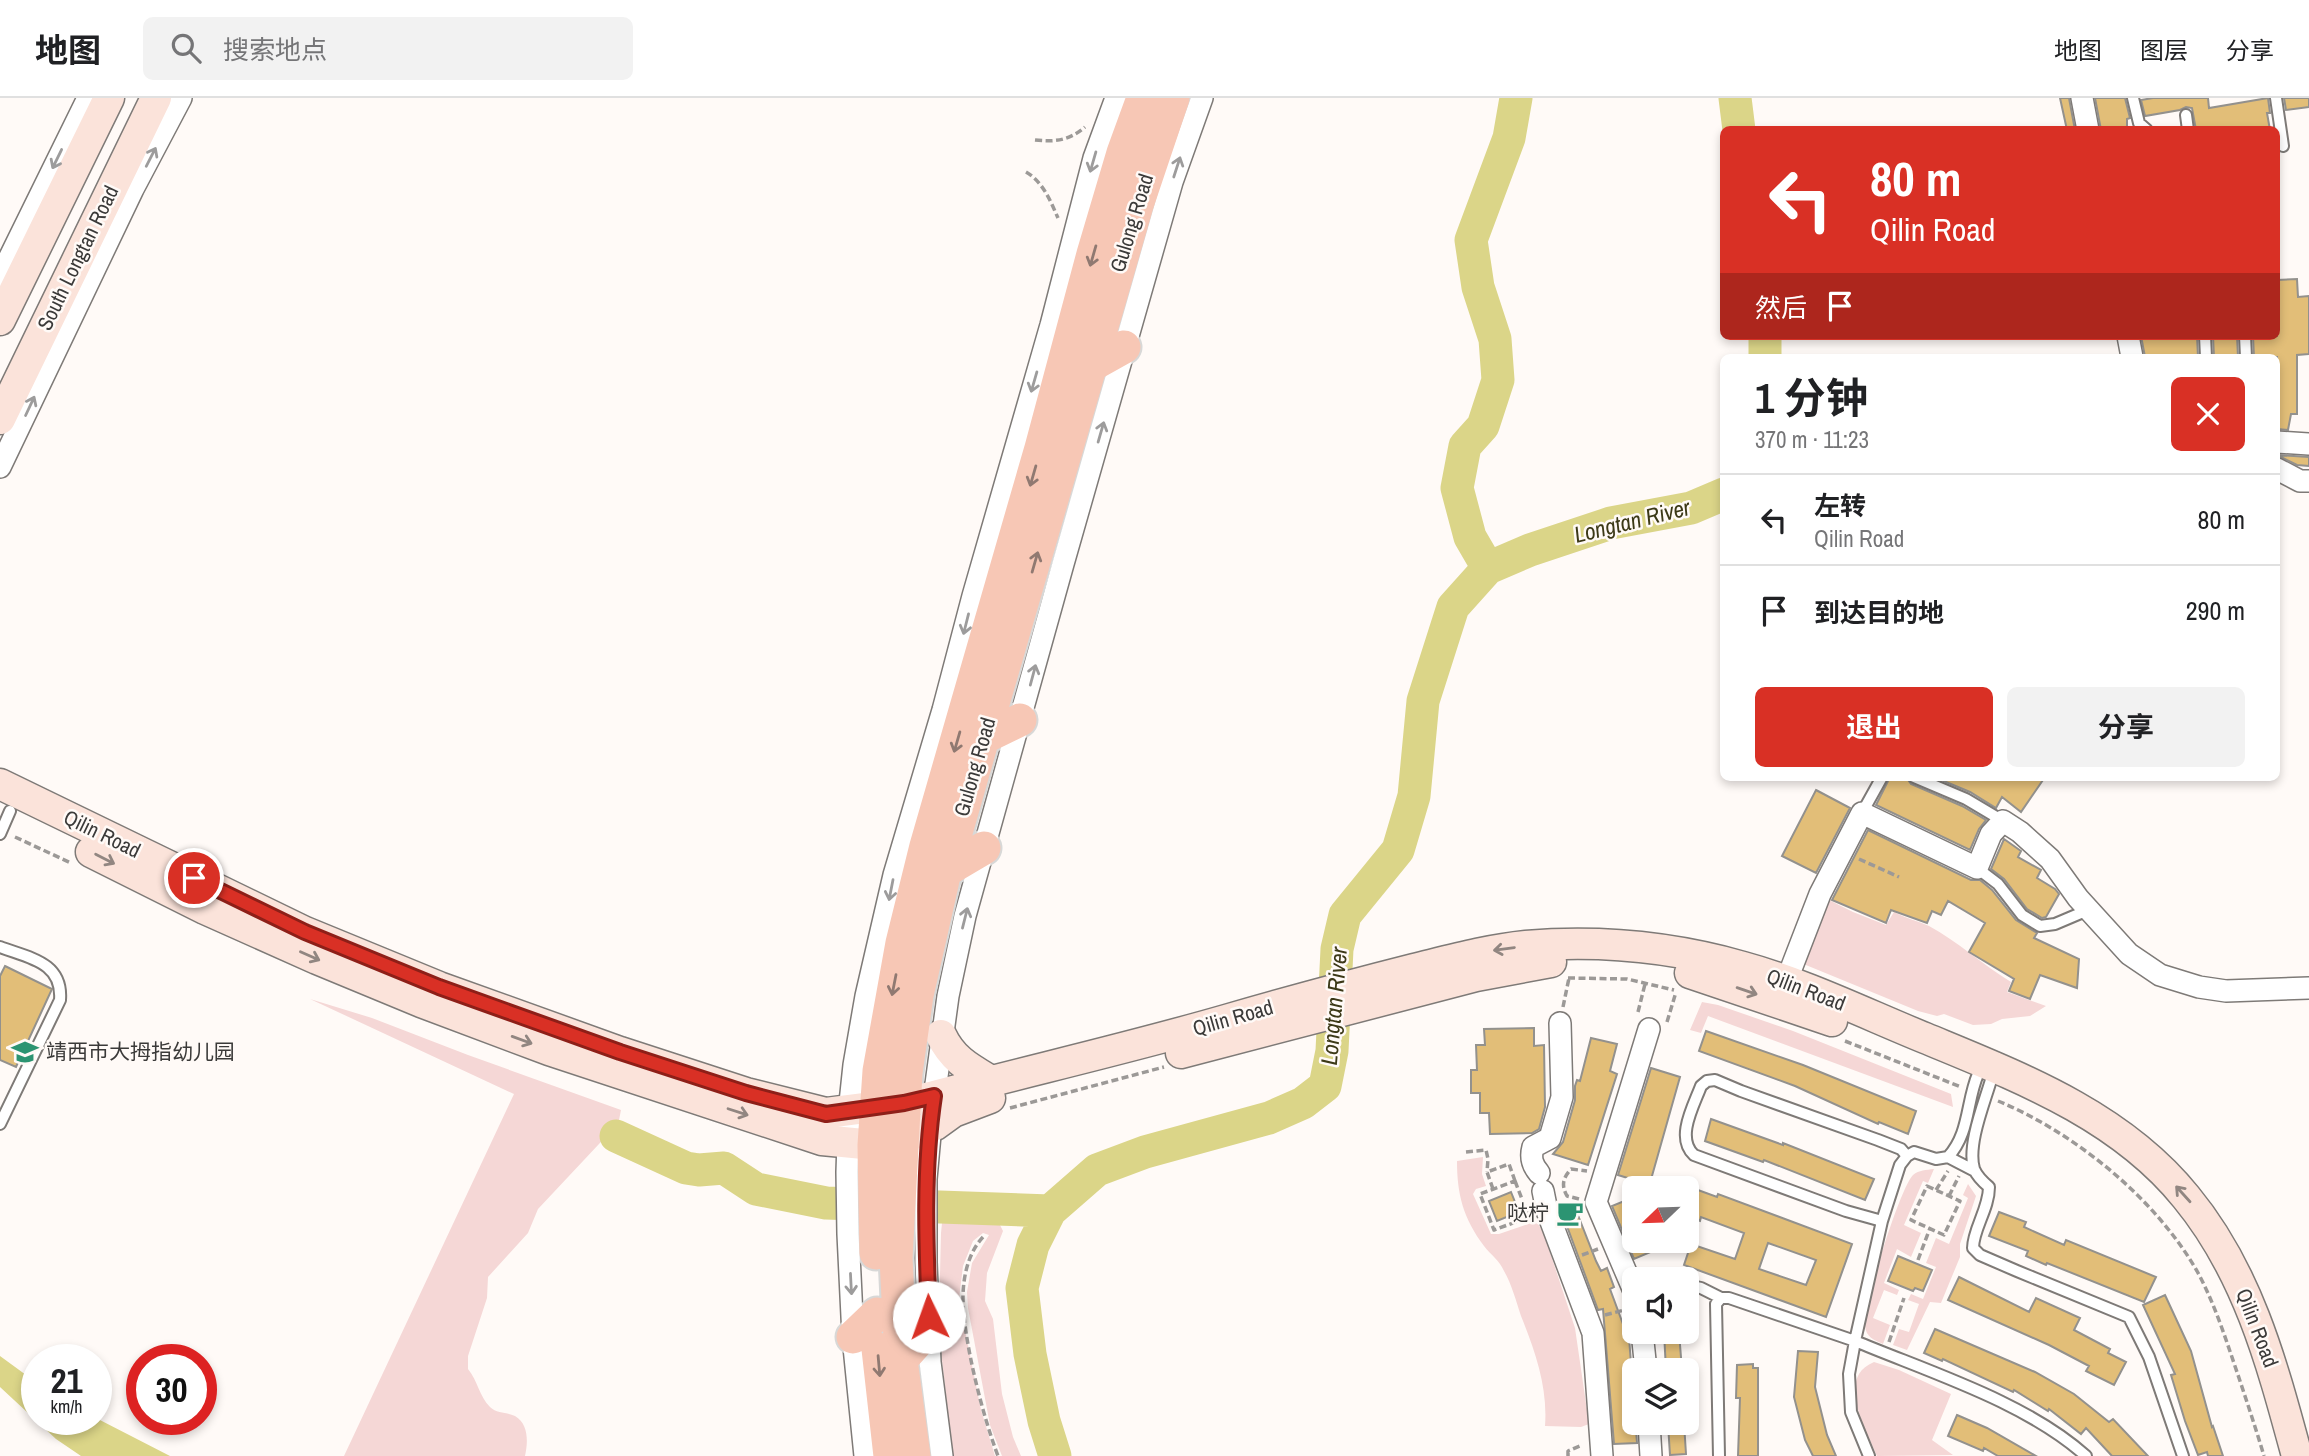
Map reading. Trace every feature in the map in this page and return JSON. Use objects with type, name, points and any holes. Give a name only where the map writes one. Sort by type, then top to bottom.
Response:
[{"type":"main road","name":"South Longtan Road","points":[[0,320],[109,98]]},
{"type":"main road","name":"Gulong Road","points":[[890,1456],[878,1360],[877,1314],[887,1205],[891,1105],[906,1073],[917,995],[924,858],[986,591],[1041,448],[1093,254],[1123,153],[1143,98]]},
{"type":"main road","name":"Gulong Road","points":[[924,858],[983,738],[1090,366],[1152,203],[1173,98]]},
{"type":"main road","name":"South Longtan Road","points":[[0,419],[166,103]]},
{"type":"main road","points":[[1090,366],[1124,348]]},
{"type":"main road","points":[[1018,616],[1055,595]]},
{"type":"main road","points":[[983,738],[1020,720]]},
{"type":"main road","name":"Qilin Road","points":[[3,809],[439,987],[620,1052],[746,1093],[826,1114],[891,1105],[1165,1038],[1280,1016]]},
{"type":"main road","name":"Qilin Road","points":[[3,809],[205,909],[421,1002],[549,1050],[810,1136],[889,1139],[995,1096],[1087,1077],[1280,1016],[1383,989],[1494,950],[1550,944],[1591,944],[1659,950],[1721,961],[1786,982],[1983,1060],[2056,1094],[2140,1150],[2182,1192],[2217,1238],[2233,1268],[2261,1330],[2297,1456]]},
{"type":"main road","points":[[924,858],[984,848]]},
{"type":"main road","name":"Qilin Road","points":[[1383,989],[1568,959],[1643,961],[1735,987],[1948,1059],[1982,1085],[2088,1134],[2134,1170],[2185,1227],[2216,1276],[2230,1305],[2279,1456]]},
{"type":"main road","points":[[941,1035],[953,1055],[966,1067],[991,1082]]},
{"type":"main road","name":"Gulong Road","points":[[887,1205],[897,1258],[901,1360],[914,1456]]},
{"type":"main road","points":[[853,1337],[877,1314]]},
{"type":"main road","points":[[901,1360],[929,1329]]},
{"type":"main road","points":[[863,1444],[883,1405]]},
{"type":"street","points":[[0,277],[88,98]]},
{"type":"street","points":[[986,591],[1094,158],[1116,98]]},
{"type":"street","points":[[863,1444],[853,1337],[887,1205],[891,1105],[941,1035],[965,916],[1124,348],[1152,203],[1202,98]]},
{"type":"street","points":[[2082,98],[2087,126]]},
{"type":"street","points":[[0,467],[133,189],[166,103]]},
{"type":"street","points":[[2280,442],[2309,444]]},
{"type":"street","points":[[2280,471],[2300,481],[2309,481]]},
{"type":"street","points":[[1786,982],[1820,894],[1862,813],[1976,868],[1991,834],[2003,821],[2020,832],[2050,859],[2088,910],[2129,954],[2160,975],[2175,981],[2226,991],[2309,988]]},
{"type":"street","points":[[891,1105],[853,1065],[866,996],[924,858]]},
{"type":"street","points":[[1560,1023],[1562,1097],[1550,1138],[1533,1147],[1531,1155],[1532,1165],[1541,1182],[1547,1211],[1593,1333],[1602,1456]]},
{"type":"street","points":[[1623,1267],[1596,1202],[1649,1028]]},
{"type":"street","points":[[887,1205],[929,1329],[930,1362],[942,1456]]},
{"type":"street","points":[[1650,1435],[1651,1456]]},
{"type":"lane","points":[[2133,98],[2139,123],[2142,126]]},
{"type":"lane","points":[[2276,98],[2283,146]]},
{"type":"lane","points":[[2186,115],[2187,126]]},
{"type":"lane","points":[[1862,813],[1880,781]]},
{"type":"lane","points":[[1923,781],[1966,799],[2003,821]]},
{"type":"lane","points":[[1976,868],[1998,884],[2022,915],[2040,926],[2055,924],[2088,910]]},
{"type":"lane","points":[[0,947],[50,968],[61,988],[60,1000],[0,1124]]},
{"type":"lane","points":[[1882,1221],[1846,1211],[1693,1155],[1689,1151],[1686,1129],[1701,1086],[1707,1081],[1715,1080],[1901,1149],[1907,1156]]},
{"type":"lane","points":[[1956,1161],[1958,1146],[1982,1085]]},
{"type":"lane","points":[[1975,1171],[1973,1156],[1982,1085]]},
{"type":"lane","points":[[1869,1456],[1851,1412],[1849,1374],[1882,1221],[1900,1165],[1914,1152],[1956,1161],[1975,1171],[1989,1187],[1981,1223],[1973,1240],[1973,1248],[1980,1255],[2129,1317],[2149,1357],[2183,1456]]},
{"type":"lane","points":[[1699,1288],[1854,1341],[2015,1410],[2075,1446],[2086,1456]]},
{"type":"lane","points":[[1719,1456],[1715,1317],[1716,1304],[1721,1297]]},
{"type":"path","points":[[1035,140],[1055,142],[1070,138],[1083,129],[1088,121]]},
{"type":"path","points":[[1026,172],[1043,187],[1060,228]]},
{"type":"path","points":[[1842,848],[1899,877]]},
{"type":"path","points":[[1560,1023],[1569,978]]},
{"type":"path","points":[[1557,979],[1627,979],[1685,991]]},
{"type":"path","points":[[1844,1040],[1982,1085],[2012,1107],[2070,1139],[2135,1191],[2169,1231],[2196,1269],[2216,1312],[2264,1456]]},
{"type":"path","points":[[1009,1108],[1169,1066]]},
{"type":"path","points":[[1466,1152],[1486,1150],[1487,1172],[1493,1189]]},
{"type":"path","points":[[1936,1191],[1956,1161]]},
{"type":"path","points":[[1949,1196],[1956,1161]]},
{"type":"path","points":[[1487,1172],[1509,1164],[1529,1217],[1494,1230],[1480,1194],[1515,1181]]},
{"type":"path","points":[[1596,1202],[1567,1196],[1563,1188],[1564,1177],[1571,1169],[1603,1174]]},
{"type":"path","points":[[1927,1186],[1949,1196],[1960,1201],[1944,1235],[1912,1220],[1927,1186]]},
{"type":"path","points":[[1918,1260],[1930,1228]]},
{"type":"path","points":[[983,1237],[966,1270],[964,1305],[969,1343],[998,1456]]},
{"type":"path","points":[[1567,1262],[1612,1242]]},
{"type":"path","points":[[1887,1355],[1904,1298]]},
{"type":"path","points":[[1589,1318],[1622,1310]]},
{"type":"shaded area","points":[[1825,898],[1886,925],[1894,912],[1929,926],[2011,982],[2007,992],[2046,1006],[2030,1016],[1973,1025],[1944,1014],[1937,1016],[1918,1011],[1801,963]]},
{"type":"shaded area","points":[[310,999],[372,1018],[621,1110],[614,1128],[538,1209],[528,1233],[488,1277],[487,1298],[468,1356],[468,1369],[490,1407],[520,1419],[527,1440],[525,1456],[344,1456],[514,1094]]},
{"type":"shaded area","points":[[1702,1002],[1793,1031],[1951,1094],[1953,1107],[1708,1016],[1701,1033],[1690,1030]]},
{"type":"shaded area","points":[[1483,1157],[1482,1174],[1486,1186],[1476,1189],[1473,1194],[1491,1234],[1499,1234],[1534,1222],[1539,1225],[1545,1237],[1575,1328],[1589,1424],[1581,1427],[1545,1426],[1539,1370],[1512,1287],[1500,1264],[1471,1226],[1460,1195],[1457,1161]]},
{"type":"shaded area","points":[[1934,1169],[1928,1183],[1923,1181],[1904,1225],[1921,1233],[1911,1257],[1897,1249],[1884,1283],[1899,1290],[1897,1295],[1884,1290],[1873,1318],[1890,1325],[1883,1344],[1869,1335],[1865,1326],[1876,1273],[1907,1184],[1915,1173]]},
{"type":"shaded area","points":[[1968,1184],[1976,1196],[1960,1244],[1960,1257],[1941,1303],[1930,1302],[1907,1350],[1893,1345],[1899,1329],[1909,1332],[1919,1304],[1908,1300],[1911,1294],[1923,1299],[1936,1267],[1926,1263],[1936,1238],[1949,1244],[1968,1198],[1963,1195]]},
{"type":"shaded area","points":[[948,1220],[998,1221],[1003,1231],[987,1273],[985,1301],[993,1319],[1002,1394],[1021,1456],[1002,1456],[990,1425],[968,1308],[967,1292],[972,1263],[989,1235],[983,1233],[973,1241],[963,1266],[959,1299],[955,1305],[939,1315],[941,1233],[942,1223]]},
{"type":"shaded area","points":[[955,1315],[962,1315],[981,1410],[995,1456],[953,1456],[940,1325],[951,1322]]},
{"type":"shaded area","points":[[0,1356],[21,1371],[21,1406],[0,1387]]},
{"type":"shaded area","points":[[1874,1362],[1899,1370],[1951,1394],[1932,1440],[1953,1455],[1877,1456],[1861,1419],[1855,1392],[1856,1380],[1862,1370]]},
{"type":"shaded area","points":[[112,1426],[170,1456],[81,1456],[52,1435],[112,1435]]},
{"type":"building","points":[[2060,98],[2069,98],[2074,126],[2066,126]]},
{"type":"building","points":[[2095,98],[2125,98],[2130,118],[2127,119],[2127,126],[2100,126]]},
{"type":"building","points":[[2208,98],[2209,108],[2268,98],[2269,126],[2195,126],[2192,108],[2186,107],[2145,116],[2141,100]]},
{"type":"building","points":[[2284,98],[2309,98],[2309,107],[2286,110]]},
{"type":"building","points":[[2297,279],[2298,297],[2309,296],[2309,354],[2297,355],[2297,414],[2291,414],[2288,430],[2280,429],[2280,354],[2254,354],[2253,340],[2280,340],[2280,280]]},
{"type":"building","points":[[2142,340],[2197,340],[2198,354],[2144,354]]},
{"type":"building","points":[[2213,340],[2237,340],[2238,354],[2214,354]]},
{"type":"building","points":[[2280,455],[2309,457],[2309,466],[2297,465]]},
{"type":"building","points":[[1888,781],[1909,781],[1986,820],[1970,850],[1876,805]]},
{"type":"building","points":[[1944,781],[2042,781],[2021,812],[2002,797],[1996,808],[1970,792]]},
{"type":"building","points":[[1816,790],[1850,808],[1816,873],[1782,856]]},
{"type":"building","points":[[1868,830],[1971,880],[1980,880],[1992,890],[2016,920],[2037,933],[2034,938],[2079,959],[2077,988],[2040,975],[2030,999],[2009,991],[2014,979],[1969,952],[1985,923],[1948,901],[1941,915],[1932,911],[1927,923],[1891,910],[1886,923],[1832,900]]},
{"type":"building","points":[[2004,839],[2021,851],[2018,857],[2041,870],[2037,878],[2059,894],[2046,917],[2042,918],[2027,909],[2004,879],[1991,869]]},
{"type":"building","points":[[5,966],[52,989],[16,1067],[0,1060],[0,976]]},
{"type":"building","points":[[1534,1028],[1534,1046],[1544,1045],[1545,1107],[1539,1129],[1532,1133],[1490,1134],[1489,1113],[1480,1113],[1480,1093],[1471,1093],[1471,1070],[1477,1070],[1476,1045],[1485,1045],[1484,1029]]},
{"type":"building","points":[[1706,1031],[1803,1065],[1916,1111],[1908,1134],[1879,1122],[1878,1124],[1795,1086],[1699,1051]]},
{"type":"building","points":[[1591,1038],[1617,1044],[1610,1071],[1617,1074],[1588,1165],[1553,1154],[1563,1142],[1575,1100],[1575,1086],[1577,1080],[1580,1081]]},
{"type":"building","points":[[1651,1068],[1680,1077],[1652,1176],[1618,1175]]},
{"type":"building","points":[[1711,1119],[1783,1143],[1874,1179],[1865,1200],[1764,1160],[1763,1162],[1705,1141]]},
{"type":"building","points":[[1699,1190],[1717,1197],[1718,1194],[1852,1244],[1826,1317],[1699,1270],[1699,1267],[1684,1265],[1688,1253],[1699,1253],[1699,1247],[1735,1259],[1744,1233],[1701,1217],[1700,1221]],"holes":[[[1768,1243],[1816,1260],[1806,1285],[1759,1269]]]},
{"type":"building","points":[[1511,1192],[1519,1212],[1497,1221],[1489,1201]]},
{"type":"building","points":[[1622,1202],[1622,1230],[1612,1206]]},
{"type":"building","points":[[1574,1205],[1596,1261],[1601,1271],[1607,1268],[1614,1287],[1610,1289],[1622,1321],[1622,1344],[1630,1344],[1631,1358],[1622,1358],[1622,1435],[1636,1435],[1637,1443],[1614,1444],[1603,1309],[1598,1310],[1561,1210]]},
{"type":"building","points":[[1999,1212],[2026,1222],[2024,1227],[2064,1245],[2066,1240],[2156,1277],[2144,1302],[2047,1263],[2046,1265],[2026,1256],[2028,1251],[1989,1236]]},
{"type":"building","points":[[1632,1253],[1648,1253],[1634,1259]]},
{"type":"building","points":[[1898,1256],[1932,1270],[1923,1291],[1915,1288],[1913,1291],[1888,1281]]},
{"type":"building","points":[[1959,1277],[2029,1312],[2036,1298],[2080,1318],[2074,1330],[2110,1349],[2108,1353],[2126,1362],[2114,1385],[2086,1371],[2089,1366],[2049,1345],[1948,1300]]},
{"type":"building","points":[[2165,1295],[2191,1351],[2223,1456],[2208,1456],[2207,1452],[2198,1455],[2171,1375],[2175,1374],[2143,1305]]},
{"type":"building","points":[[1935,1329],[2035,1372],[2074,1394],[2109,1422],[2113,1419],[2148,1456],[2112,1456],[2086,1428],[2081,1434],[2049,1409],[2048,1411],[2014,1390],[2013,1392],[1943,1359],[1942,1361],[1924,1353]]},
{"type":"building","points":[[1665,1344],[1680,1344],[1681,1358],[1665,1358]]},
{"type":"building","points":[[1798,1351],[1818,1352],[1815,1387],[1827,1435],[1836,1456],[1813,1456],[1805,1440],[1794,1397]]},
{"type":"building","points":[[1753,1364],[1753,1368],[1758,1368],[1758,1456],[1738,1456],[1740,1398],[1736,1398],[1737,1365]]},
{"type":"building","points":[[1957,1415],[1987,1428],[2036,1456],[1998,1456],[1984,1448],[1983,1451],[1948,1436]]},
{"type":"building","points":[[1669,1435],[1685,1435],[1686,1454],[1670,1455]]},
{"type":"waterway","points":[[1488,568],[1470,537],[1457,488],[1465,446],[1483,426],[1498,380],[1495,339],[1478,287],[1471,240],[1509,138],[1516,98]]},
{"type":"waterway","name":"Longtan River","points":[[1735,98],[1738,126]]},
{"type":"waterway","name":"Longtan River","points":[[1765,340],[1765,354]]},
{"type":"waterway","name":"Longtan River","points":[[1055,1456],[1044,1421],[1030,1354],[1022,1288],[1033,1245],[1050,1211],[1097,1170],[1145,1152],[1269,1118],[1303,1103],[1325,1086],[1332,1051],[1337,949],[1345,915],[1398,850],[1414,796],[1423,701],[1453,607],[1488,568],[1530,550],[1611,523],[1691,508],[1720,496]]},
{"type":"waterway","points":[[616,1136],[686,1168],[724,1168],[756,1189],[826,1203],[1050,1211]]},
{"type":"place","name":"靖西市大拇指幼儿园","points":[[25,1052]]},
{"type":"place","name":"哒柠","points":[[1570,1213]]},
{"type":"route","points":[[194,878],[305,932],[439,987],[620,1052],[746,1093],[826,1114],[934,1096],[926,1179],[929,1317]]}]
